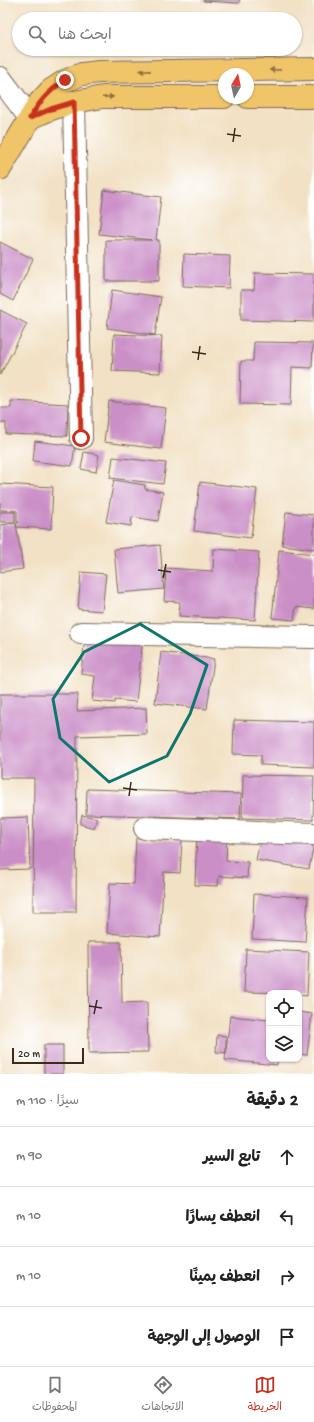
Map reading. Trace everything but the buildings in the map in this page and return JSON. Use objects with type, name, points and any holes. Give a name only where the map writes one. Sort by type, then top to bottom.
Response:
[{"type":"main road","points":[[0,169],[39,103],[51,90],[65,80],[82,74],[100,72],[314,69]]},
{"type":"main road","points":[[254,97],[314,96]]},
{"type":"main road","points":[[30,118],[51,109],[74,102],[103,97],[218,97]]},
{"type":"street","points":[[0,78],[30,118]]},
{"type":"street","points":[[74,102],[81,438]]},
{"type":"street","points":[[82,633],[314,637]]},
{"type":"street","points":[[145,828],[314,834]]},
{"type":"highlighted area","points":[[140,624],[207,665],[190,714],[167,756],[109,782],[60,738],[53,699],[84,652]]},
{"type":"route","points":[[65,80],[51,90],[39,103],[30,118],[51,109],[74,102],[81,438]]}]
